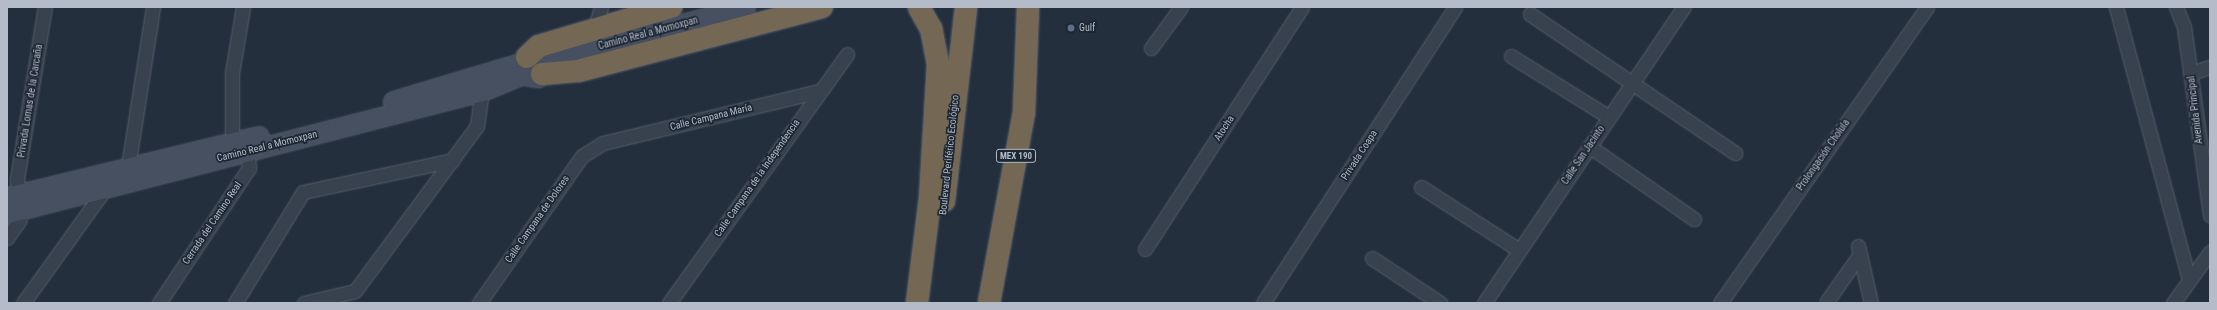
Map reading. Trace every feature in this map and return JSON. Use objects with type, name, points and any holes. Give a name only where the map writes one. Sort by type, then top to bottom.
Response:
[{"type":"highway","points":[[670,7],[598,17],[539,46],[530,67],[578,71],[822,7]]},
{"type":"highway","points":[[918,303],[930,200],[938,64],[931,29],[919,7]]},
{"type":"highway","name":"Boulevard Periférico Ecológico","points":[[932,303],[966,7]]},
{"type":"highway","name":"MEX 190","points":[[989,303],[1024,112],[1028,7]]},
{"type":"street","name":"Privada Lomas de la Carcaña","points":[[14,203],[45,7]]},
{"type":"street","points":[[128,167],[153,7]]},
{"type":"street","points":[[242,10],[254,7]]},
{"type":"street","name":"Camino Real a Momoxpan","points":[[14,203],[100,189],[242,146],[285,130],[480,84],[530,67],[536,55],[543,59],[575,53],[745,7]]},
{"type":"street","points":[[1151,48],[1181,7]]},
{"type":"street","name":"Atocha","points":[[1145,249],[1302,7]]},
{"type":"street","name":"Privada Coapa","points":[[1263,303],[1455,7]]},
{"type":"street","name":"Calle San Jacinto","points":[[1484,303],[1684,7]]},
{"type":"street","name":"Prolongación Cholula","points":[[1720,303],[1927,7]]},
{"type":"street","points":[[2116,7],[2189,280]]},
{"type":"street","name":"Avenida Principal","points":[[2176,7],[2184,27],[2210,215]]},
{"type":"street","name":"Cerrada del Camino Real","points":[[159,303],[249,168],[242,146],[232,131],[232,73],[242,10]]},
{"type":"street","points":[[1530,14],[1633,82],[1735,153]]},
{"type":"street","name":"Calle Campana de la Independencia","points":[[669,303],[819,91],[847,54]]},
{"type":"street","points":[[1512,56],[1609,117]]},
{"type":"street","points":[[2191,73],[2210,67]]},
{"type":"street","points":[[304,303],[355,291],[477,126],[480,110],[480,84]]},
{"type":"street","name":"Calle Campana María","points":[[603,143],[819,91]]},
{"type":"street","name":"Calle Campana de Dolores","points":[[479,303],[582,156],[603,143]]},
{"type":"street","name":"Camino Real a Momoxpan","points":[[14,203],[128,167],[242,146]]},
{"type":"street","points":[[1589,146],[1694,219]]},
{"type":"street","points":[[235,303],[303,192],[453,160]]},
{"type":"street","points":[[1421,187],[1520,250]]},
{"type":"street","points":[[23,303],[100,196],[100,189]]},
{"type":"street","points":[[7,238],[19,221],[14,203]]},
{"type":"street","points":[[1827,301],[1859,250],[1871,303]]},
{"type":"street","points":[[2173,303],[2210,252]]},
{"type":"street","points":[[1372,258],[1440,303]]},
{"type":"place","name":"Gulf","points":[[1071,28]]}]
